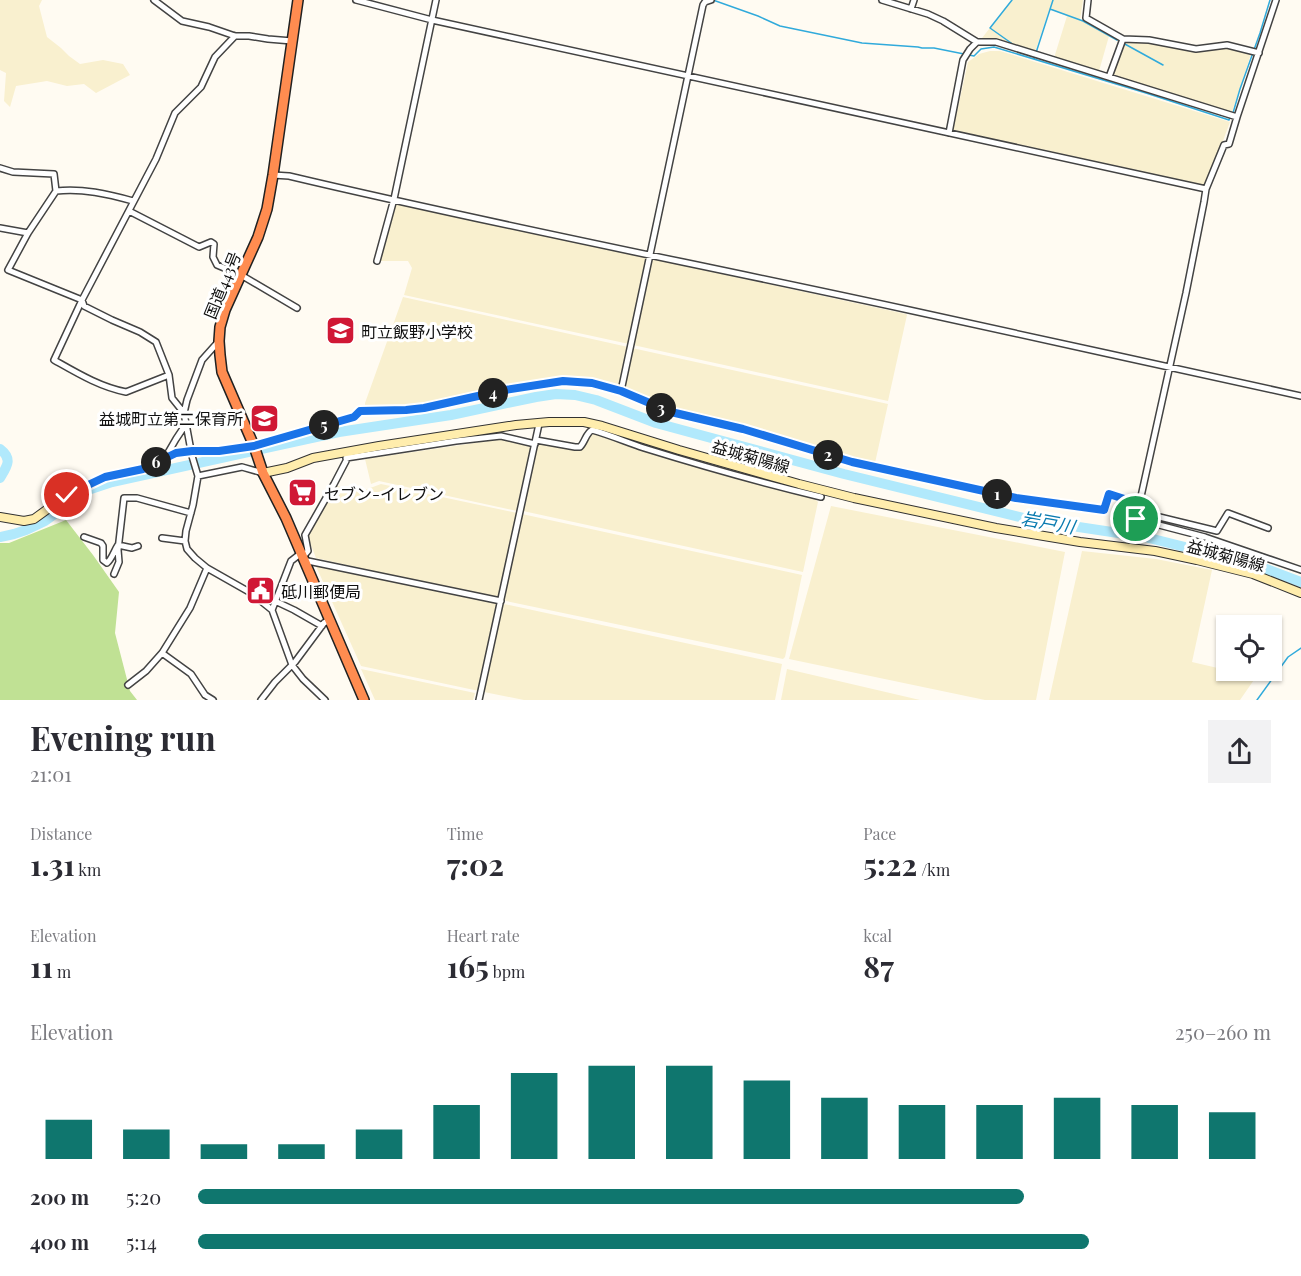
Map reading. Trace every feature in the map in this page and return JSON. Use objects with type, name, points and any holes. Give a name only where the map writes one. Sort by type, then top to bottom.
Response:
[{"type":"highway","name":"国道443号","points":[[298,0],[267,209],[258,237],[225,310],[219,341],[222,372],[262,470],[285,518],[325,623],[364,700]]},
{"type":"main road","name":"益城菊陽線","points":[[262,470],[287,468],[313,458],[347,455],[516,425],[567,421],[602,426],[679,450],[854,498],[996,528],[1080,542],[1155,551],[1253,574],[1301,593]]},
{"type":"main road","points":[[4,518],[24,521],[34,519],[54,503],[105,477],[143,469],[176,453],[192,453]]},
{"type":"street","points":[[154,0],[182,21],[235,36],[292,41]]},
{"type":"street","points":[[356,0],[432,20],[1206,189]]},
{"type":"street","points":[[377,261],[393,199],[436,0]]},
{"type":"street","points":[[621,391],[703,5],[711,0]]},
{"type":"street","points":[[882,0],[943,21],[977,42],[996,42],[1237,117]]},
{"type":"street","points":[[911,9],[914,0]]},
{"type":"street","points":[[1088,0],[1086,18],[1123,39],[1149,40],[1196,49],[1227,45],[1259,53]]},
{"type":"street","points":[[1276,0],[1228,144],[1224,145],[1206,189],[1189,282],[1136,519],[1205,537],[1301,570]]},
{"type":"street","points":[[169,375],[126,392],[84,378],[54,360],[82,300],[156,159],[175,113],[201,87],[215,57],[235,36]]},
{"type":"street","points":[[1109,78],[1123,39]]},
{"type":"street","points":[[949,133],[963,60],[977,42]]},
{"type":"street","points":[[0,168],[13,172],[54,174],[56,190],[28,233],[8,270],[82,300],[84,306],[156,342],[169,375],[172,398],[184,413]]},
{"type":"street","points":[[273,176],[288,176],[1301,396]]},
{"type":"street","points":[[56,190],[106,194],[134,201]]},
{"type":"street","points":[[129,211],[199,247],[211,242],[214,244],[213,257],[217,265],[241,275],[297,308]]},
{"type":"street","points":[[0,228],[28,233]]},
{"type":"street","points":[[219,341],[202,360],[184,413],[198,476],[185,541],[187,549],[207,568],[251,593],[272,610],[292,665],[321,698]]},
{"type":"street","points":[[192,453],[254,446],[354,417],[360,411],[424,408],[505,390],[563,381],[592,383],[621,391],[671,412],[743,429],[852,462],[986,492],[1046,503],[1104,510],[1109,494],[1143,504],[1143,513],[1217,531],[1228,513],[1268,528]]},
{"type":"street","points":[[165,458],[186,424]]},
{"type":"street","points":[[479,700],[539,424]]},
{"type":"street","points":[[272,610],[291,561],[308,551],[305,535],[334,484],[347,455],[501,436],[580,447],[592,430],[778,487],[821,497]]},
{"type":"street","points":[[198,476],[242,467],[262,470]]},
{"type":"street","points":[[114,574],[119,562],[118,545],[124,498],[137,498],[191,513]]},
{"type":"street","points":[[84,537],[101,543],[103,560],[106,563],[118,545]]},
{"type":"street","points":[[162,538],[185,541]]},
{"type":"street","points":[[118,545],[132,548],[138,546]]},
{"type":"street","points":[[301,557],[501,601]]},
{"type":"street","points":[[128,685],[146,671],[162,653],[190,608],[207,568]]},
{"type":"street","points":[[261,700],[325,623],[275,601]]},
{"type":"street","points":[[162,653],[191,674],[205,695],[213,700]]},
{"type":"shaded area","points":[[0,0],[42,0],[39,6],[47,37],[69,56],[80,64],[103,60],[123,64],[130,75],[96,93],[84,84],[67,86],[47,81],[16,86],[10,107],[4,101],[6,73],[0,70]]},
{"type":"shaded area","points":[[1012,0],[1083,0],[1080,20],[1109,36],[1099,71],[1054,58],[1067,16],[1050,9],[1035,52],[982,38]]},
{"type":"shaded area","points":[[1149,41],[1193,49],[1224,46],[1251,54],[1232,112],[1115,76],[1124,42]]},
{"type":"shaded area","points":[[1000,51],[1230,122],[1207,184],[953,130],[968,62],[979,54]]},
{"type":"shaded area","points":[[395,201],[647,258],[629,344],[404,295],[412,268],[408,261],[380,261],[392,203]]},
{"type":"shaded area","points":[[653,259],[906,314],[888,401],[633,345]]},
{"type":"shaded area","points":[[403,297],[628,347],[619,386],[618,388],[585,378],[565,378],[491,388],[425,405],[365,407]]},
{"type":"shaded area","points":[[632,348],[888,404],[875,463],[855,460],[785,437],[699,417],[630,392],[624,389]]},
{"type":"shaded area","points":[[593,433],[643,450],[814,498],[818,502],[803,572],[523,511],[537,444],[581,450]]},
{"type":"shaded area","points":[[502,439],[531,447],[517,511],[379,481],[371,484],[365,459]]},
{"type":"shaded area","points":[[381,484],[517,513],[499,598],[316,558],[307,535],[337,486],[362,491]]},
{"type":"shaded area","points":[[831,506],[1065,552],[1036,700],[985,700],[789,659]]},
{"type":"shaded area","points":[[522,514],[802,575],[785,657],[783,659],[506,601],[503,598]]},
{"type":"shaded area","points":[[1082,551],[1156,559],[1212,570],[1192,662],[1216,668],[1216,681],[1253,681],[1240,700],[1049,700]]},
{"type":"shaded area","points":[[315,564],[497,602],[479,691],[361,666]]},
{"type":"shaded area","points":[[504,604],[782,664],[775,700],[524,700],[484,692]]},
{"type":"shaded area","points":[[361,669],[475,693],[473,700],[375,700]]},
{"type":"shaded area","points":[[787,669],[920,700],[781,700]]},
{"type":"green space","points":[[66,520],[119,592],[115,633],[130,691],[137,700],[0,700],[0,543],[9,543]]},
{"type":"waterway","points":[[713,0],[780,26],[862,43],[934,48],[964,54]]},
{"type":"waterway","points":[[1012,0],[990,28],[1014,45]]},
{"type":"waterway","points":[[1034,59],[1053,0]]},
{"type":"waterway","points":[[1233,113],[1270,0]]},
{"type":"waterway","points":[[1050,9],[1083,21],[1117,40]]},
{"type":"waterway","points":[[1123,43],[1163,65]]},
{"type":"waterway","points":[[969,55],[974,56],[981,49],[994,47],[1229,120],[1230,117]]},
{"type":"waterway","name":"岩戸川","points":[[0,537],[26,530],[45,521],[88,490],[112,482],[339,432],[451,415],[556,394],[575,395],[596,400],[656,423],[844,474],[1032,520],[1145,537],[1253,564],[1301,582]]},
{"type":"waterway","name":"岩戸川","points":[[0,449],[8,459],[0,478]]},
{"type":"waterway","points":[[1257,700],[1288,657],[1301,648]]},
{"type":"place","name":"町立飯野小学校","points":[[340,331]]},
{"type":"place","name":"益城町立第二保育所","points":[[264,418]]},
{"type":"place","name":"セブン-イレブン","points":[[303,493]]},
{"type":"place","name":"砥川郵便局","points":[[260,591]]},
{"type":"route","points":[[67,495],[105,477],[143,469],[176,453],[219,451],[254,446],[354,417],[360,411],[424,408],[505,390],[563,381],[592,383],[621,391],[671,412],[743,429],[852,462],[1016,498],[1104,510],[1109,494],[1140,504],[1136,519]]}]
